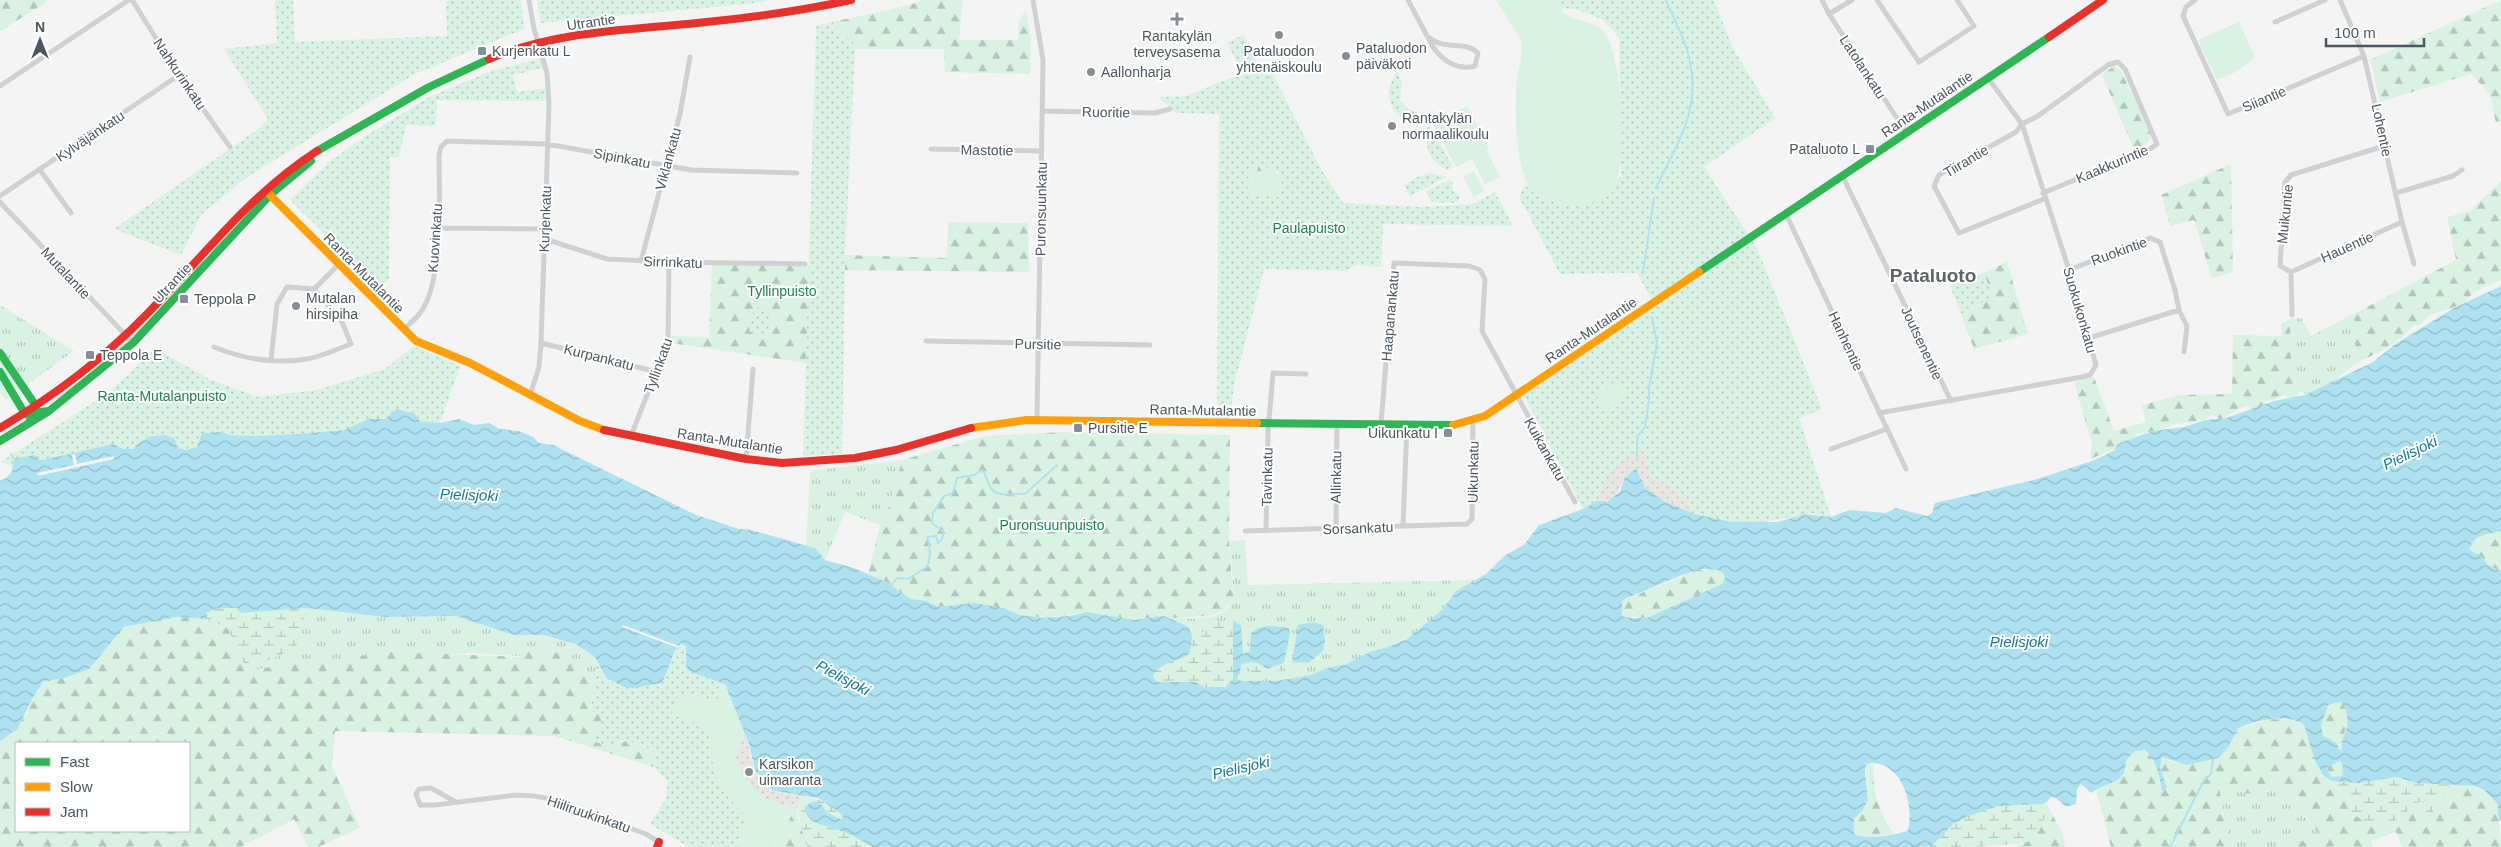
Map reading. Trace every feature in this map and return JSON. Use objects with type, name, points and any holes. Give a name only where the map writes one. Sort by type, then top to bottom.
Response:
[{"type":"main road","name":"Utrantie","points":[[35,410],[126,336],[292,168],[423,89],[488,60],[538,43],[596,32],[754,16],[852,0]]},
{"type":"main road","name":"Ranta-Mutalantie","points":[[267,193],[404,330],[427,347],[470,363],[580,421],[630,437],[746,459],[782,463],[855,458],[896,450],[981,425],[1037,419],[1269,424],[1456,425],[1473,422],[1517,394],[1843,177],[1906,132],[2102,0]]},
{"type":"main road","name":"Utrantie","points":[[0,441],[49,411],[133,343],[267,193]]},
{"type":"main road","points":[[0,353],[35,410]]},
{"type":"main road","points":[[0,372],[25,414]]},
{"type":"main road","points":[[29,423],[35,410]]},
{"type":"main road","points":[[0,428],[35,410],[49,411]]},
{"type":"street","name":"Nahkurinkatu","points":[[130,0],[179,75],[230,147]]},
{"type":"street","points":[[0,86],[130,0]]},
{"type":"street","name":"Kurjenkatu","points":[[529,0],[538,43],[547,73],[549,104],[541,343],[539,367],[530,395]]},
{"type":"street","name":"Puronsuunkatu","points":[[1034,0],[1043,60],[1037,419]]},
{"type":"street","points":[[1408,0],[1434,49],[1444,60],[1456,66],[1467,68],[1475,66],[1478,54],[1468,46],[1444,46],[1428,37]]},
{"type":"street","name":"Latolankatu","points":[[1822,0],[1829,14],[1906,132]]},
{"type":"street","points":[[1829,14],[1852,0]]},
{"type":"street","points":[[1877,0],[1919,62],[1974,26],[1957,0]]},
{"type":"street","name":"Siiantie","points":[[2195,0],[2186,6],[2183,16],[2228,114],[2364,56]]},
{"type":"street","points":[[2275,22],[2325,0]]},
{"type":"street","name":"Lohentie","points":[[2340,0],[2364,56],[2402,222],[2414,264]]},
{"type":"street","name":"Viklankatu","points":[[641,261],[680,114],[690,56]]},
{"type":"street","name":"Kaakkurintie","points":[[2022,124],[2038,116],[2108,65],[2118,62],[2125,69],[2155,136],[2157,144],[2150,150],[2043,196]]},
{"type":"street","name":"Kylväjänkatu","points":[[0,196],[179,75]]},
{"type":"street","name":"Suokukonkatu","points":[[1880,413],[1951,402],[2090,374],[2096,365],[2069,270],[2043,196],[2022,124],[1988,78]]},
{"type":"street","name":"Ruoritie","points":[[1042,111],[1155,113],[1170,109]]},
{"type":"street","name":"Tiirantie","points":[[2022,124],[2016,132],[1939,175],[1934,186],[1959,233],[2043,196]]},
{"type":"street","name":"Sipinkatu","points":[[447,141],[547,144],[691,170],[797,174]]},
{"type":"street","name":"Kuovinkatu","points":[[404,330],[421,313],[426,302],[434,268],[438,228],[439,154],[441,147],[447,141]]},
{"type":"street","name":"Muikuntie","points":[[2292,272],[2280,266],[2285,182],[2291,175],[2384,146]]},
{"type":"street","name":"Mastotie","points":[[931,149],[1042,151]]},
{"type":"street","points":[[40,170],[71,213]]},
{"type":"street","points":[[2396,193],[2453,176],[2462,170]]},
{"type":"street","name":"Joutsenentie","points":[[1843,177],[1951,402]]},
{"type":"street","name":"Mutalantie","points":[[0,202],[133,343]]},
{"type":"street","name":"Hanhentie","points":[[1786,214],[1906,469]]},
{"type":"street","name":"Hauentie","points":[[2292,272],[2402,222]]},
{"type":"street","points":[[438,228],[544,229]]},
{"type":"street","name":"Ruokintie","points":[[2069,270],[2150,238],[2160,242],[2176,290],[2179,310]]},
{"type":"street","name":"Sirrinkatu","points":[[545,239],[607,259],[805,264]]},
{"type":"street","name":"Tyllinkatu","points":[[630,437],[657,372],[670,331],[669,262]]},
{"type":"street","name":"Haapanankatu","points":[[1381,424],[1394,263],[1468,266],[1480,270]]},
{"type":"street","points":[[314,289],[338,265]]},
{"type":"street","name":"Kuikankatu","points":[[1480,270],[1485,279],[1482,331],[1575,502]]},
{"type":"street","points":[[2292,272],[2292,315]]},
{"type":"street","points":[[214,347],[255,360],[271,360],[308,359],[352,344],[342,322],[314,289],[287,287],[277,304],[271,360]]},
{"type":"street","points":[[2089,338],[2179,310],[2187,326],[2184,352]]},
{"type":"street","name":"Pursitie","points":[[926,341],[1150,345]]},
{"type":"street","name":"Kurpankatu","points":[[541,343],[657,372]]},
{"type":"street","points":[[746,459],[753,369]]},
{"type":"street","name":"Tavinkatu","points":[[1266,531],[1269,424],[1273,373],[1306,374]]},
{"type":"street","name":"Uikunkatu","points":[[1470,522],[1472,519],[1473,422]]},
{"type":"street","name":"Allinkatu","points":[[1336,529],[1337,424]]},
{"type":"street","points":[[1403,526],[1407,424]]},
{"type":"street","points":[[1831,449],[1887,429]]},
{"type":"street","name":"Sorsankatu","points":[[1245,531],[1467,524],[1470,522]]},
{"type":"street","name":"Hiiliruukinkatu","points":[[456,802],[431,788],[424,787],[416,794],[420,805],[456,802],[516,795],[550,799],[646,834],[658,844]]},
{"type":"green space","points":[[0,0],[46,0],[47,2],[0,31]]},
{"type":"green space","points":[[275,0],[293,0],[295,42],[447,36],[446,1],[452,0],[521,0],[524,29],[415,74],[247,177],[201,215],[181,255],[114,229],[257,130],[268,119],[224,49],[277,43]]},
{"type":"green space","points":[[537,0],[770,0],[757,3],[541,23]]},
{"type":"green space","points":[[923,0],[963,0],[959,40],[1018,40],[1019,21],[1023,14],[1026,13],[1031,39],[1030,74],[945,72],[944,49],[855,49],[855,44],[836,35],[837,21],[907,6]]},
{"type":"green space","points":[[1496,0],[1561,0],[1563,13],[1597,26],[1608,38],[1613,52],[1620,91],[1622,149],[1617,180],[1603,198],[1585,205],[1567,205],[1540,196],[1528,185],[1520,162],[1516,134],[1516,92],[1522,46]]},
{"type":"green space","points":[[1561,0],[1714,0],[1733,48],[1775,118],[1704,167],[1757,248],[1822,409],[1799,418],[1832,520],[1812,513],[1754,524],[1729,525],[1694,514],[1679,491],[1662,481],[1655,480],[1649,472],[1643,448],[1619,463],[1609,475],[1597,501],[1583,509],[1523,394],[1655,306],[1637,273],[1560,274],[1519,197],[1525,185],[1539,196],[1578,204],[1604,191],[1621,176],[1619,38],[1604,20],[1575,9],[1561,8]]},
{"type":"green space","points":[[2501,0],[2501,121],[2496,123],[2490,95],[2471,74],[2380,102],[2370,60]]},
{"type":"green space","points":[[837,21],[836,35],[846,37],[855,44],[845,255],[842,454],[803,456],[816,26]]},
{"type":"green space","points":[[2239,22],[2255,57],[2236,72],[2217,80],[2198,40]]},
{"type":"green space","points":[[1243,35],[1257,62],[1241,70],[1227,43]]},
{"type":"green space","points":[[542,58],[544,68],[513,75],[517,92],[547,88],[548,101],[437,100],[436,126],[406,125],[399,157],[390,157],[389,280],[379,287],[290,200],[328,163],[361,139],[429,97],[491,71]]},
{"type":"green space","name":"Paulapuisto","points":[[1267,63],[1322,171],[1343,203],[1422,207],[1472,204],[1495,192],[1513,226],[1383,224],[1381,267],[1356,265],[1346,271],[1264,269],[1234,385],[1230,419],[1217,419],[1219,114],[1176,113],[1158,97],[1187,96]],"holes":[[[1258,166],[1276,169],[1280,175],[1249,174]]]},
{"type":"green space","points":[[2114,66],[2120,69],[2151,134],[2148,143],[2134,149],[2102,75]]},
{"type":"green space","points":[[1397,71],[1402,83],[1400,101],[1408,109],[1418,113],[1423,123],[1412,122],[1403,118],[1392,107],[1389,99],[1389,90]]},
{"type":"green space","points":[[1467,106],[1489,149],[1487,151],[1500,177],[1485,184],[1472,159],[1456,167],[1433,124]]},
{"type":"green space","points":[[1430,125],[1453,167],[1447,170],[1433,159],[1428,149],[1425,131]]},
{"type":"green space","points":[[2231,164],[2233,272],[2212,278],[2194,220],[2170,226],[2161,195]]},
{"type":"green space","points":[[1258,166],[1276,169],[1277,175],[1256,173]]},
{"type":"green space","points":[[1252,169],[1256,169],[1256,173],[1277,175],[1280,171],[1282,176],[1280,197],[1247,195],[1249,174]]},
{"type":"green space","points":[[1474,171],[1484,191],[1474,197],[1463,177]]},
{"type":"green space","points":[[1430,173],[1447,177],[1410,196],[1404,185],[1417,177]]},
{"type":"green space","points":[[1449,180],[1452,181],[1453,190],[1460,197],[1459,200],[1453,203],[1432,202],[1426,193],[1428,190]]},
{"type":"green space","points":[[2501,181],[2501,280],[2474,292],[2463,304],[2428,316],[2421,324],[2413,326],[2395,343],[2356,363],[2354,314],[2456,260],[2447,217],[2470,211]]},
{"type":"green space","points":[[948,222],[1028,223],[1029,272],[845,270],[845,255],[947,258]]},
{"type":"green space","points":[[2007,262],[2028,334],[1974,349],[1961,314],[1992,297],[1984,273]]},
{"type":"green space","name":"Tyllinpuisto","points":[[712,264],[809,265],[806,363],[671,343],[671,336],[709,337]],"holes":[[[748,318],[765,334],[750,332]]]},
{"type":"green space","points":[[1984,273],[1992,297],[1961,314],[1950,286]]},
{"type":"green space","points":[[0,305],[74,351],[6,400],[0,393]]},
{"type":"green space","points":[[759,307],[772,320],[765,334],[750,332],[748,318]]},
{"type":"green space","points":[[2357,312],[2356,363],[2333,382],[2309,395],[2299,391],[2291,362],[2290,319],[2301,318],[2311,336]]},
{"type":"green space","points":[[2290,319],[2291,362],[2299,391],[2297,397],[2288,399],[2286,395],[2265,402],[2266,407],[2255,412],[2248,406],[2237,409],[2220,419],[2213,415],[2203,420],[2137,434],[2129,443],[2090,459],[2092,444],[2074,382],[2094,377],[2114,431],[2146,422],[2142,405],[2181,395],[2232,394],[2233,335],[2281,336],[2281,324]]},
{"type":"green space","name":"Ranta-Mutalanpuisto","points":[[414,346],[460,366],[440,423],[420,421],[391,413],[386,419],[368,419],[346,430],[255,436],[230,435],[221,432],[202,433],[197,447],[186,450],[177,448],[174,438],[165,435],[151,436],[140,442],[133,449],[124,449],[113,444],[47,459],[39,460],[36,457],[14,459],[14,469],[2,461],[111,391],[155,348],[209,379],[259,397],[317,390],[385,369]]},
{"type":"green space","points":[[1619,379],[1629,394],[1606,410],[1596,395]]},
{"type":"green space","name":"Puronsuunpuisto","points":[[1063,432],[1230,435],[1229,541],[1233,597],[1223,611],[1208,616],[1169,618],[1164,616],[1133,620],[1077,614],[1041,618],[1020,615],[1004,608],[974,603],[938,607],[927,601],[911,599],[886,582],[868,575],[880,525],[891,502],[902,460],[985,436]]},
{"type":"green space","points":[[902,460],[891,502],[880,525],[845,512],[825,560],[815,548],[806,545],[810,471]]},
{"type":"green space","points":[[2501,531],[2501,571],[2488,565],[2469,550],[2471,544],[2478,537]]},
{"type":"green space","points":[[1245,540],[1248,585],[1476,580],[1456,591],[1442,610],[1412,636],[1388,647],[1377,649],[1347,664],[1326,668],[1311,675],[1276,681],[1238,681],[1237,677],[1154,672],[1189,627],[1169,618],[1211,617],[1223,612],[1228,606],[1233,589],[1229,541]]},
{"type":"green space","points":[[1697,570],[1718,570],[1723,573],[1725,579],[1722,584],[1647,618],[1622,616],[1622,601]]},
{"type":"green space","points":[[218,608],[237,608],[240,613],[307,608],[296,648],[247,670],[228,628],[206,619],[206,613]]},
{"type":"green space","points":[[307,608],[385,617],[456,616],[513,635],[544,635],[567,641],[586,649],[595,657],[595,687],[571,659],[469,653],[247,670]]},
{"type":"green space","points":[[1092,612],[1133,620],[1157,616],[1170,617],[1184,624],[1191,632],[1192,637],[1198,638],[1205,629],[1213,624],[1233,621],[1233,679],[1225,687],[1205,687],[1195,682],[1152,685],[1020,615],[1051,618]]},
{"type":"green space","points":[[177,617],[206,619],[228,628],[247,670],[392,652],[521,657],[526,645],[550,650],[571,659],[595,687],[590,710],[603,713],[610,746],[629,741],[645,746],[656,755],[653,767],[555,736],[335,731],[332,766],[360,828],[318,847],[308,847],[294,819],[241,847],[0,847],[0,742],[27,714],[32,699],[43,682],[64,678],[105,650],[124,627]]},
{"type":"green space","points":[[1256,625],[1271,630],[1291,630],[1286,668],[1271,673],[1252,673],[1248,666],[1250,626]]},
{"type":"green space","points":[[681,642],[686,646],[686,651],[725,684],[745,733],[735,758],[745,778],[758,793],[766,798],[785,806],[797,808],[777,836],[774,847],[689,847],[650,824],[666,798],[668,781],[653,767],[656,755],[644,745],[624,740],[610,746],[595,742],[603,714],[590,711],[595,687],[595,657],[603,675],[620,686],[633,687],[661,683]]},
{"type":"green space","points":[[722,683],[728,692],[745,733],[735,758],[745,778],[758,793],[766,798],[785,806],[797,808],[790,818],[786,832],[772,847],[738,847],[745,816],[726,795],[716,777],[709,730],[672,714],[674,704],[682,694],[717,702]]},
{"type":"green space","points":[[2344,702],[2347,723],[2341,744],[2342,749],[2340,750],[2336,743],[2322,736],[2321,726],[2328,705]]},
{"type":"green space","points":[[2269,719],[2294,720],[2304,725],[2315,761],[2324,776],[2348,798],[2353,814],[2367,822],[2386,825],[2404,816],[2412,803],[2423,802],[2431,815],[2438,802],[2453,784],[2467,786],[2484,791],[2498,805],[2501,847],[2402,847],[2396,832],[2371,841],[2373,847],[2288,847],[2320,834],[2294,802],[2292,785],[2260,793],[2258,796],[2219,786],[2225,822],[2232,847],[2111,847],[2096,789],[2115,782],[2126,770],[2126,760],[2135,751],[2145,750],[2149,754],[2162,790],[2167,787],[2160,767],[2162,757],[2177,763],[2218,758],[2230,744],[2238,729]]},
{"type":"green space","points":[[2340,761],[2343,766],[2342,776],[2332,777],[2326,767]]},
{"type":"green space","points":[[1874,763],[1873,772],[1877,801],[1889,827],[1895,835],[1859,838],[1854,834],[1854,819],[1863,810],[1868,800],[1866,765]]},
{"type":"green space","points":[[2396,777],[2417,783],[2453,784],[2438,802],[2431,815],[2423,815],[2423,802],[2412,803],[2404,816],[2386,825],[2367,823],[2353,814],[2348,798],[2331,781],[2360,783]]},
{"type":"green space","points":[[2219,785],[2258,796],[2260,793],[2293,785],[2305,817],[2320,834],[2288,847],[2232,847],[2225,822]]},
{"type":"green space","points":[[801,795],[823,801],[843,815],[842,820],[822,808],[819,803],[810,803],[805,808],[814,822],[845,832],[873,847],[807,847],[798,809]]},
{"type":"green space","points":[[2046,803],[2063,834],[2065,847],[2016,847],[2029,840],[2038,830],[2044,818]]},
{"type":"green space","points":[[2046,803],[2042,824],[2038,833],[2030,841],[1998,846],[1931,847],[1953,824],[1968,816],[2000,806]]},
{"type":"green space","points":[[797,808],[807,847],[775,847],[777,836]]},
{"type":"sand","points":[[1644,447],[1649,472],[1655,480],[1662,481],[1679,491],[1694,514],[1667,503],[1651,493],[1645,487],[1639,470],[1624,479],[1613,498],[1597,501],[1605,482],[1614,468],[1626,457]]},
{"type":"sand","name":"Karsikon uimaranta","points":[[745,733],[753,766],[760,781],[773,791],[801,795],[797,808],[785,806],[766,798],[758,793],[745,778],[735,758]]},
{"type":"water","name":"Pielisjoki","points":[[2501,286],[2501,531],[2486,534],[2474,540],[2469,550],[2480,555],[2488,565],[2501,571],[2501,822],[2498,816],[2498,805],[2484,790],[2474,786],[2417,783],[2396,777],[2360,783],[2331,781],[2324,776],[2315,761],[2304,725],[2290,719],[2271,719],[2238,729],[2227,749],[2218,758],[2187,765],[2162,757],[2160,767],[2167,788],[2162,791],[2155,764],[2149,754],[2145,750],[2135,751],[2126,760],[2123,774],[2115,781],[2091,793],[2081,784],[2077,789],[2076,804],[2066,807],[2056,798],[2051,797],[2042,804],[1999,806],[1968,816],[1953,824],[1931,847],[873,847],[848,834],[809,818],[805,808],[810,803],[815,802],[820,803],[827,812],[842,820],[843,815],[818,798],[774,791],[764,785],[755,770],[749,744],[725,684],[689,671],[686,666],[686,646],[681,643],[677,647],[661,683],[633,688],[624,687],[606,678],[595,657],[576,644],[544,635],[513,635],[456,616],[385,617],[307,608],[240,613],[237,608],[218,608],[206,613],[206,619],[177,617],[124,627],[89,669],[64,678],[43,682],[32,699],[17,730],[0,742],[0,481],[11,473],[14,459],[35,455],[39,460],[47,459],[113,444],[124,449],[133,449],[140,442],[152,436],[165,435],[174,438],[178,448],[186,450],[197,447],[202,433],[221,432],[230,435],[255,436],[345,430],[368,419],[386,419],[397,409],[414,414],[420,421],[440,423],[459,419],[474,425],[489,423],[500,429],[519,431],[533,437],[539,443],[553,445],[696,515],[739,529],[751,530],[815,548],[825,560],[854,568],[886,582],[911,599],[927,601],[938,607],[974,603],[1004,608],[1020,615],[1041,618],[1071,616],[1087,612],[1133,620],[1164,616],[1189,627],[1192,637],[1190,653],[1159,668],[1153,677],[1157,682],[1195,682],[1205,687],[1225,687],[1233,679],[1233,621],[1241,625],[1243,654],[1250,651],[1251,633],[1255,630],[1269,626],[1289,628],[1290,633],[1284,663],[1267,669],[1255,662],[1241,664],[1240,673],[1237,677],[1238,681],[1276,681],[1311,675],[1326,668],[1347,664],[1372,651],[1407,639],[1442,610],[1456,591],[1486,574],[1504,556],[1524,545],[1539,525],[1583,509],[1597,501],[1608,501],[1620,492],[1624,479],[1636,468],[1646,489],[1664,501],[1694,514],[1731,522],[1778,522],[1804,514],[1830,517],[1850,510],[1886,513],[1896,508],[1927,516],[1932,513],[1935,503],[2034,480],[2095,460],[2115,450],[2117,445],[2122,442],[2153,431],[2184,427],[2205,420],[2226,418],[2274,401],[2305,395],[2373,362],[2394,345],[2452,309]],"holes":[[[1702,569],[1718,570],[1723,573],[1725,579],[1722,584],[1647,618],[1622,616],[1622,601],[1682,575]],[[2343,702],[2346,711],[2347,726],[2342,740],[2342,749],[2340,750],[2336,743],[2323,736],[2321,726],[2328,705]],[[2340,761],[2343,766],[2342,776],[2332,777],[2326,768]],[[1871,763],[1882,765],[1891,770],[1904,787],[1909,809],[1908,830],[1897,834],[1881,836],[1865,837],[1854,834],[1854,819],[1863,810],[1868,800],[1866,765]]]},
{"type":"water","points":[[1313,622],[1323,625],[1325,641],[1323,651],[1308,663],[1292,662],[1298,625]]},
{"type":"pier","points":[[75,454],[77,464],[114,456],[114,459],[38,476],[37,473],[74,465],[72,455]]},
{"type":"pier","points":[[623,625],[679,646],[678,648],[622,627]]},
{"type":"waterway","points":[[1656,188],[1686,122],[1693,88],[1687,50],[1666,0]]},
{"type":"waterway","points":[[1643,272],[1654,198]]},
{"type":"waterway","points":[[1637,460],[1637,437],[1645,427],[1649,388],[1657,343],[1652,317]]},
{"type":"waterway","points":[[11,454],[14,459]]},
{"type":"waterway","points":[[891,586],[897,578],[908,579],[928,566],[930,554],[928,537],[936,536],[938,543],[942,539],[944,532],[932,523],[933,513],[944,496],[953,493],[957,478],[974,475],[982,470],[986,475],[989,485],[995,492],[1000,494],[1025,494],[1057,465]]},
{"type":"waterway","points":[[2170,847],[2203,782],[2211,774],[2213,760]]},
{"type":"traffic: fast","points":[[1699,272],[2049,37]]},
{"type":"traffic: fast","points":[[317,151],[429,87],[489,59]]},
{"type":"traffic: fast","points":[[0,441],[49,411],[133,343],[270,195],[311,161]]},
{"type":"traffic: fast","points":[[0,353],[36,406],[29,423]]},
{"type":"traffic: fast","points":[[0,372],[25,414],[49,411]]},
{"type":"traffic: fast","points":[[1257,423],[1453,425]]},
{"type":"traffic: slow","points":[[270,195],[416,341],[470,363],[580,421],[604,430]]},
{"type":"traffic: slow","points":[[1453,425],[1485,416],[1699,272]]},
{"type":"traffic: slow","points":[[971,428],[1027,420],[1257,423]]},
{"type":"traffic: jam","points":[[489,59],[514,50],[566,37],[755,16],[813,8],[851,0]]},
{"type":"traffic: jam","points":[[2049,37],[2103,0]]},
{"type":"traffic: jam","points":[[0,428],[59,390],[113,346],[147,314],[248,207],[293,168],[317,151]]},
{"type":"traffic: jam","points":[[604,430],[746,459],[782,463],[855,458],[896,450],[971,428]]},
{"type":"traffic: jam","points":[[657,847],[659,842]]},
{"type":"place","name":"Rantakylän terveysasema","points":[[1177,19]]},
{"type":"place","name":"Pataluodon yhtenäiskoulu","points":[[1279,35]]},
{"type":"place","name":"Kurjenkatu L","points":[[482,51]]},
{"type":"place","name":"Pataluodon päiväkoti","points":[[1346,56]]},
{"type":"place","name":"Aallonharja","points":[[1091,72]]},
{"type":"place","name":"Rantakylän normaalikoulu","points":[[1392,126]]},
{"type":"place","name":"Pataluoto L","points":[[1870,149]]},
{"type":"place","name":"Teppola P","points":[[184,299]]},
{"type":"place","name":"Mutalan hirsipiha","points":[[296,306]]},
{"type":"place","name":"Teppola E","points":[[90,355]]},
{"type":"place","name":"Pursitie E","points":[[1078,428]]},
{"type":"place","name":"Uikunkatu I","points":[[1448,433]]},
{"type":"place","name":"Karsikon uimaranta","points":[[749,772]]},
{"type":"district","name":"Pataluoto","points":[[1933,275]]}]
